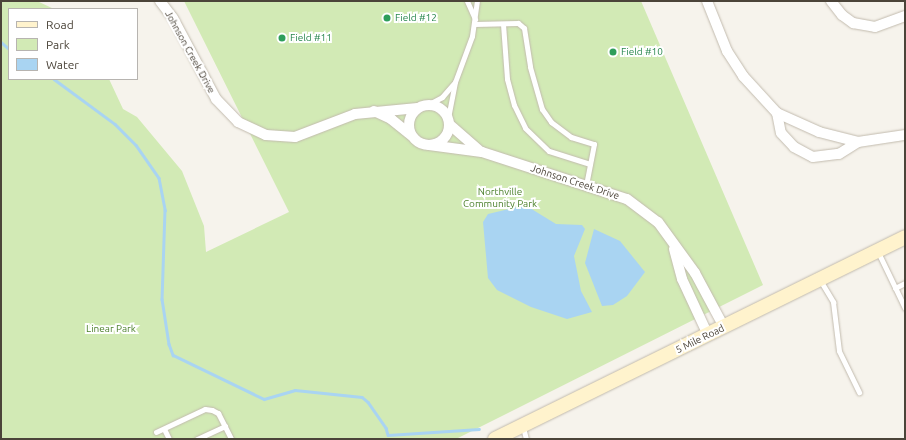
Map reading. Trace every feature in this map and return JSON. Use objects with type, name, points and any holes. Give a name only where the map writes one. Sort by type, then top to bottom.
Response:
[{"type":"street","name":"Johnson Creek Drive","points":[[160,1],[173,18],[216,100],[238,122],[266,135],[295,137],[355,114],[373,111],[418,108]]},
{"type":"street","points":[[707,1],[727,51],[743,76],[777,113],[819,132],[858,142],[905,135]]},
{"type":"street","points":[[832,1],[842,15],[854,23],[868,26],[875,27],[905,16]]},
{"type":"street","points":[[373,111],[391,119],[412,136],[422,144],[429,145],[435,144],[446,136],[449,121],[441,108],[429,104],[418,108],[409,124],[412,136]]},
{"type":"street","points":[[777,113],[782,134],[794,147],[813,157],[839,154],[858,142]]},
{"type":"street","name":"Johnson Creek Drive","points":[[449,121],[482,152]]},
{"type":"street","name":"Johnson Creek Drive","points":[[429,145],[482,152],[627,199],[658,222],[674,248],[695,273],[724,327]]},
{"type":"street","name":"5 Mile Road","points":[[495,439],[524,432],[708,335],[905,237]]},
{"type":"street","name":"Johnson Creek Drive","points":[[674,248],[682,280],[708,335]]},
{"type":"lane","points":[[467,1],[475,22]]},
{"type":"lane","points":[[449,121],[455,82],[475,22],[477,1]]},
{"type":"lane","points":[[475,22],[503,24],[518,23],[524,28],[530,67],[542,109],[551,122],[571,137],[594,144],[586,185]]},
{"type":"lane","points":[[503,24],[507,79],[514,105],[525,128],[550,151],[590,164]]},
{"type":"lane","points":[[429,104],[442,96],[455,82]]},
{"type":"lane","points":[[877,251],[905,308]]},
{"type":"lane","points":[[819,279],[833,302],[839,351],[859,392]]},
{"type":"lane","points":[[895,288],[905,283]]},
{"type":"lane","points":[[156,432],[204,409],[218,413],[231,439]]},
{"type":"lane","points":[[197,439],[225,426]]},
{"type":"lane","points":[[164,429],[170,439]]},
{"type":"green space","name":"Northville Community Park","points":[[1,1],[37,1],[52,8],[8,8],[8,80],[109,80],[123,109],[137,117],[182,171],[204,226],[206,252],[289,212],[184,1],[641,1],[763,285],[456,439],[1,439]]},
{"type":"water","points":[[525,205],[556,224],[582,225],[585,229],[574,256],[581,291],[592,312],[567,319],[531,307],[497,290],[488,278],[483,222],[488,214]]},
{"type":"water","points":[[594,229],[620,241],[645,272],[627,296],[613,305],[602,306],[585,263]]},
{"type":"waterway","points":[[1,42],[8,48]]},
{"type":"waterway","points":[[55,80],[115,124],[136,145],[159,178],[165,210],[162,299],[169,344],[173,355],[264,399],[295,390],[362,397],[368,402],[386,428],[388,435],[479,429]]},
{"type":"place","name":"Field #12","points":[[387,18]]},
{"type":"place","name":"Field #11","points":[[282,38]]},
{"type":"place","name":"Field #10","points":[[613,52]]},
{"type":"park label","name":"Linear Park","points":[[111,329]]}]
